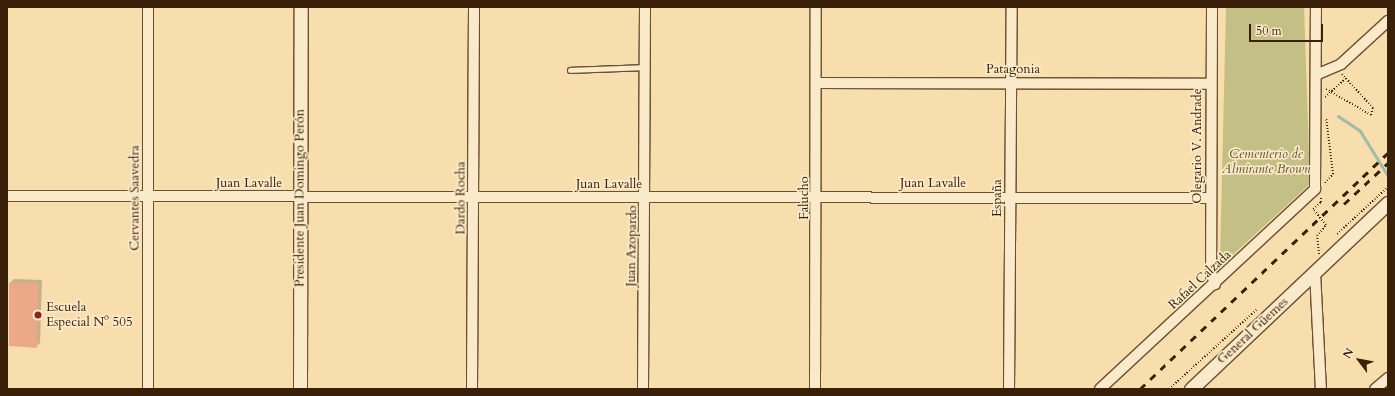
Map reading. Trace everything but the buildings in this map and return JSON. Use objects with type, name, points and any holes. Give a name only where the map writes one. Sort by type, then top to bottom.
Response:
[{"type":"street","name":"Cervantes Saavedra","points":[[148,7],[148,389]]},
{"type":"street","name":"Presidente Juan Domingo Perón","points":[[300,389],[301,7]]},
{"type":"street","name":"Dardo Rocha","points":[[472,389],[474,7]]},
{"type":"street","name":"Juan Azopardo","points":[[643,389],[645,7]]},
{"type":"street","name":"Falucho","points":[[815,389],[817,196],[816,7]]},
{"type":"street","name":"España","points":[[1010,389],[1012,7]]},
{"type":"street","name":"Olegario V. Andrade","points":[[1212,7],[1210,198],[1211,272],[1215,284]]},
{"type":"street","points":[[1316,7],[1318,74],[1337,67],[1388,21]]},
{"type":"street","name":"Rafael Calzada","points":[[1100,389],[1215,284],[1315,189],[1318,74]]},
{"type":"street","name":"Patagonia","points":[[816,83],[1011,82],[1210,84]]},
{"type":"street","name":"Juan Lavalle","points":[[7,196],[1010,196],[1210,198]]},
{"type":"street","name":"General Güemes","points":[[1197,387],[1388,203]]},
{"type":"street","points":[[1315,272],[1321,389]]},
{"type":"street","points":[[1375,389],[1388,378]]},
{"type":"lane","points":[[570,70],[645,67]]},
{"type":"path","points":[[1326,89],[1368,115],[1373,112],[1373,108],[1337,67]]},
{"type":"path","points":[[1336,235],[1388,187]]},
{"type":"path","points":[[1313,257],[1325,246]]},
{"type":"path","points":[[1169,389],[1262,305]]},
{"type":"green space","name":"Cementerio de Almirante Brown","points":[[1226,7],[1304,7],[1310,184],[1225,262],[1220,260]]},
{"type":"waterway","points":[[1338,116],[1360,131],[1388,176]]},
{"type":"railway","points":[[1140,389],[1388,153]]},
{"type":"railway","points":[[1344,204],[1388,163]]},
{"type":"place","name":"Escuela Especial Nº 505","points":[[38,315]]}]
